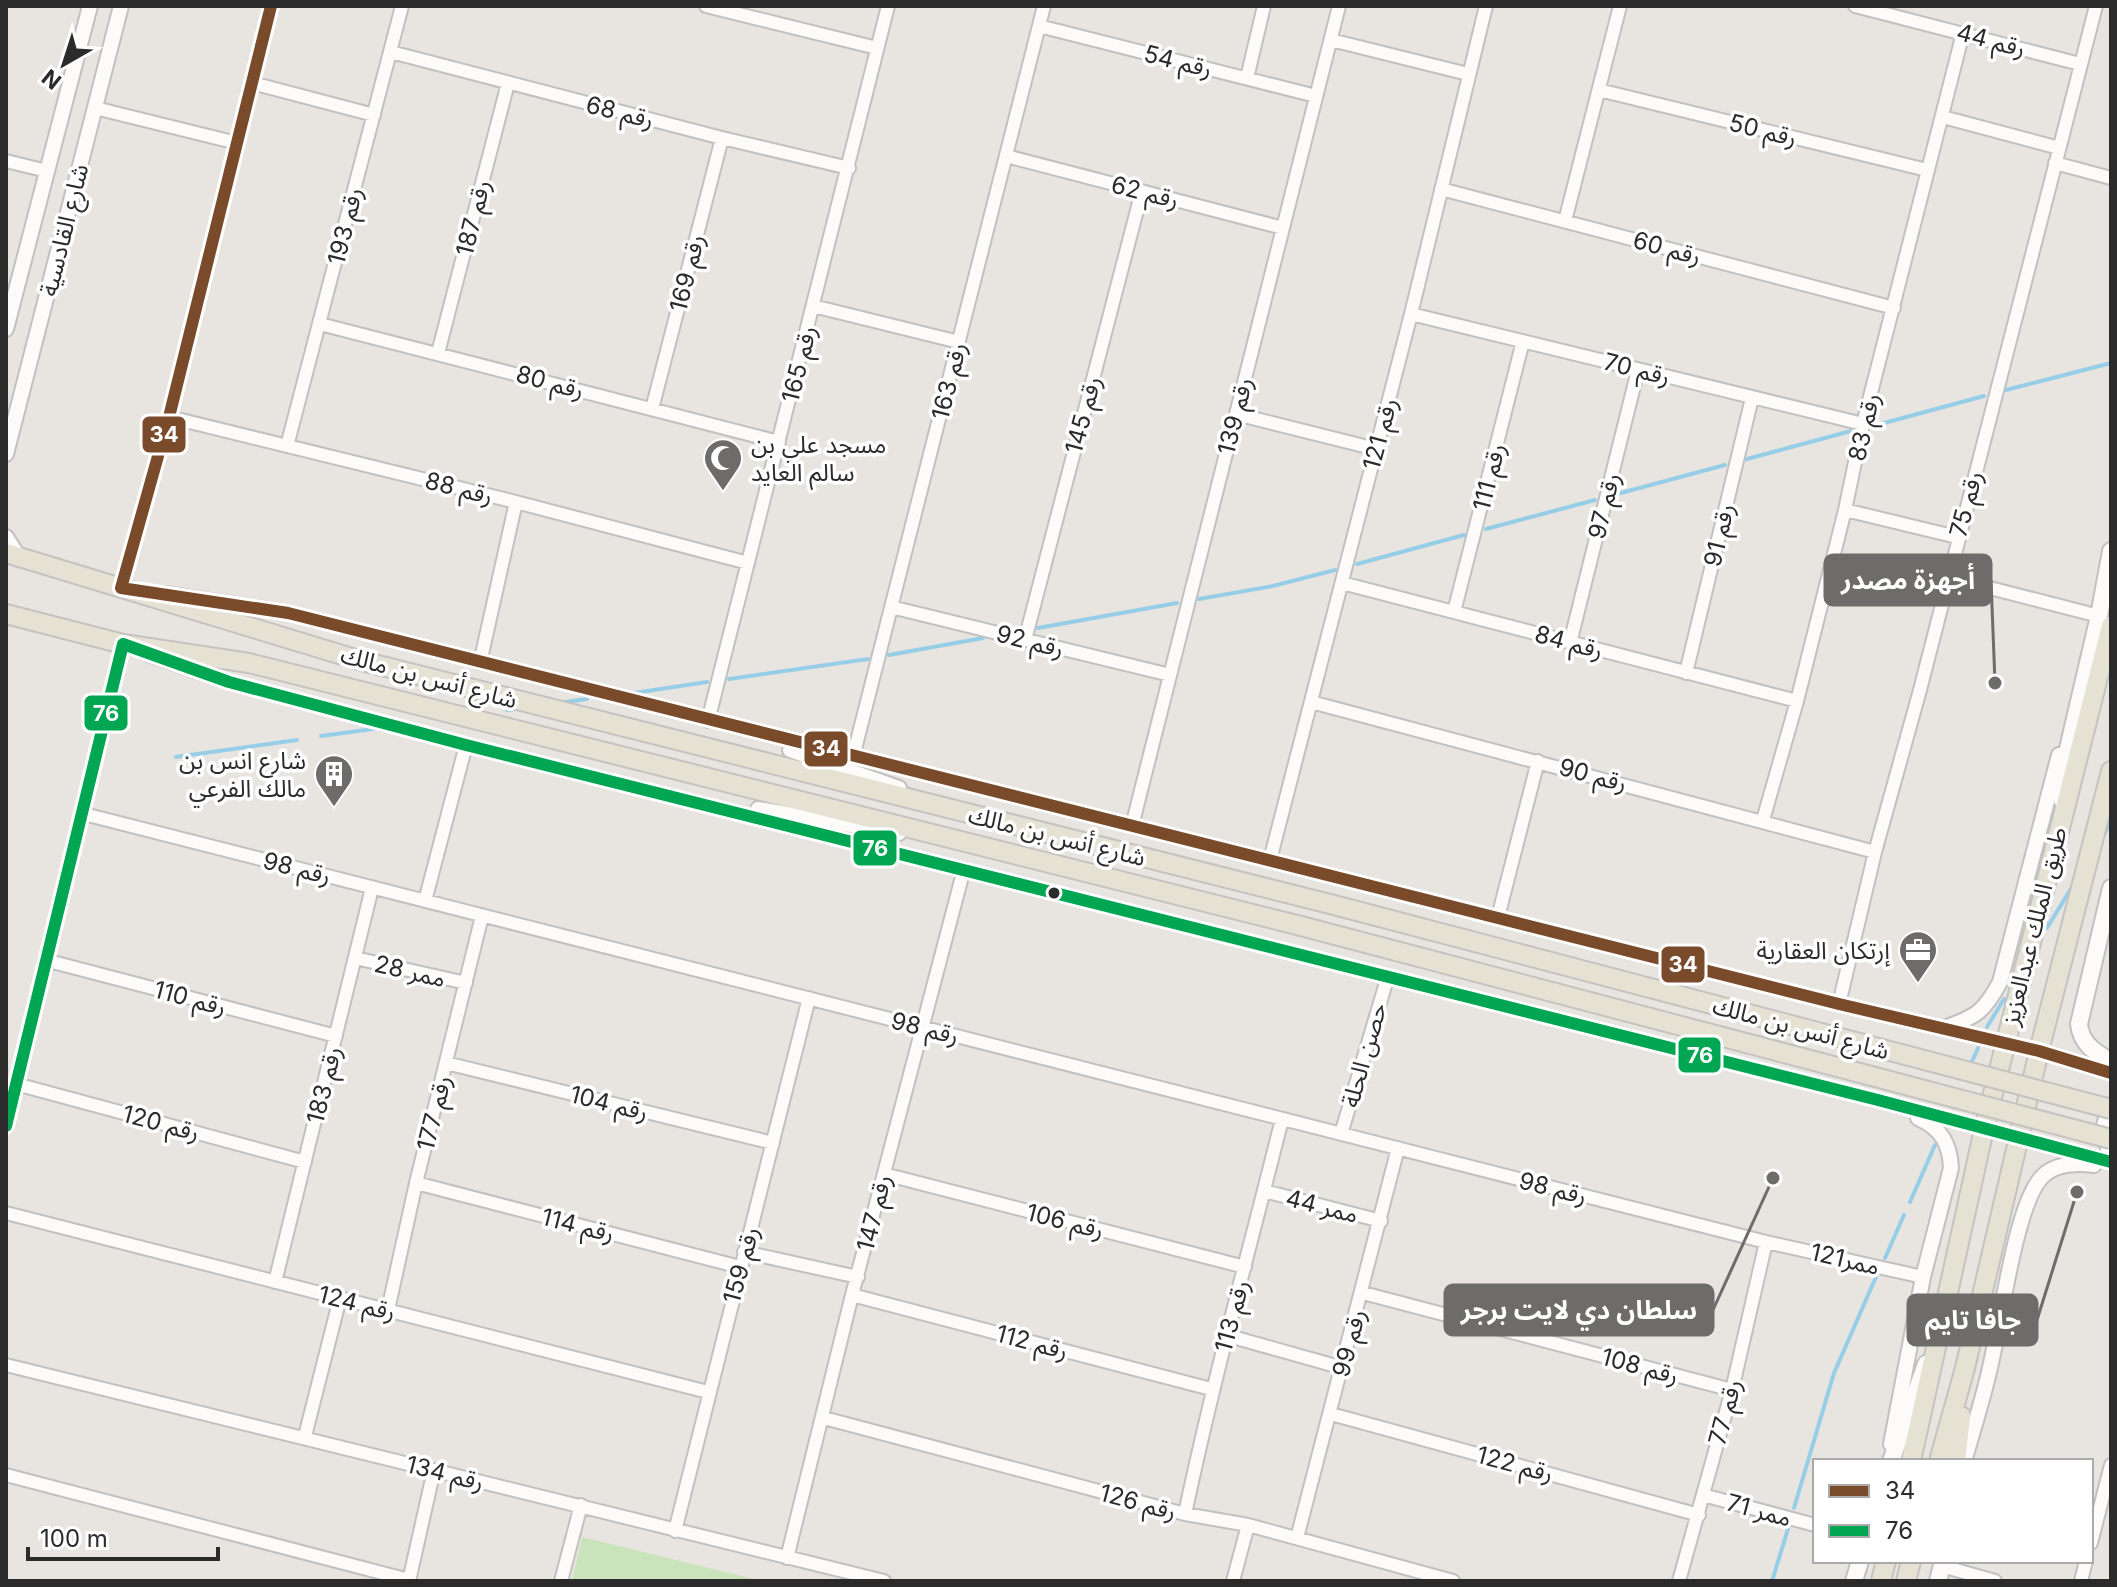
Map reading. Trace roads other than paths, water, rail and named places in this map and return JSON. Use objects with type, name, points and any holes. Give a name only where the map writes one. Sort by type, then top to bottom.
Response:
[{"type":"main road","points":[[2105,621],[2111,551]]},
{"type":"main road","name":"شارع أنس بن مالك","points":[[13,555],[362,661],[1334,905],[2111,1109]]},
{"type":"main road","name":"شارع أنس بن مالك","points":[[6,614],[123,644],[249,663],[1301,926],[2111,1139]]},
{"type":"main road","name":"طريق الملك عبدالعزيز","points":[[1911,1459],[1984,1129],[2062,813],[2105,621]]},
{"type":"main road","name":"طريق الملك عبدالعزيز","points":[[1940,1459],[1965,1368],[2039,1051],[2108,795],[2111,771]]},
{"type":"main road","points":[[2111,888],[2079,1024],[2082,1038],[2092,1050],[2111,1062]]},
{"type":"main road","points":[[1891,1459],[1939,1329]]},
{"type":"main road","points":[[1956,1459],[1965,1368]]},
{"type":"street","name":"شارع القادسية","points":[[6,329],[90,6]]},
{"type":"street","name":"شارع القادسية","points":[[6,454],[121,6]]},
{"type":"street","points":[[271,6],[169,417],[121,588],[288,613],[1839,1004],[2039,1051],[2111,1073]]},
{"type":"street","name":"رقم 193","points":[[287,446],[402,6]]},
{"type":"street","points":[[706,6],[759,12],[877,48]]},
{"type":"street","name":"رقم 165","points":[[708,721],[888,6]]},
{"type":"street","name":"رقم 163","points":[[853,757],[1044,6]]},
{"type":"street","points":[[1247,78],[1264,6]]},
{"type":"street","name":"رقم 121","points":[[1270,860],[1411,314],[1486,6]]},
{"type":"street","points":[[1565,221],[1620,6]]},
{"type":"street","name":"رقم 44","points":[[1855,6],[2080,64]]},
{"type":"street","name":"رقم 75","points":[[1839,1004],[1875,852],[2096,6]]},
{"type":"street","name":"رقم 139","points":[[1132,826],[1331,40],[1336,7]]},
{"type":"street","name":"رقم 54","points":[[1039,26],[1316,96]]},
{"type":"street","name":"رقم 83","points":[[1763,820],[1797,701],[1845,510],[1863,424],[1963,33]]},
{"type":"street","points":[[1331,40],[1468,74]]},
{"type":"street","name":"رقم 68","points":[[391,52],[849,168]]},
{"type":"street","points":[[252,83],[374,115]]},
{"type":"street","name":"رقم 187","points":[[438,353],[508,83]]},
{"type":"street","name":"رقم 50","points":[[1599,90],[1927,170]]},
{"type":"street","points":[[95,108],[237,143]]},
{"type":"street","points":[[1943,117],[2059,148]]},
{"type":"street","name":"رقم 169","points":[[652,409],[722,138]]},
{"type":"street","name":"رقم 62","points":[[1006,156],[1283,228]]},
{"type":"street","points":[[6,161],[47,171]]},
{"type":"street","points":[[2055,163],[2111,178]]},
{"type":"street","name":"رقم 60","points":[[1441,189],[1894,308]]},
{"type":"street","name":"رقم 145","points":[[1025,640],[1142,191]]},
{"type":"street","points":[[813,306],[959,342]]},
{"type":"street","name":"رقم 70","points":[[1411,314],[1863,424]]},
{"type":"street","name":"رقم 80","points":[[320,324],[779,442]]},
{"type":"street","name":"رقم 111","points":[[1454,612],[1523,341]]},
{"type":"street","name":"رقم 97","points":[[1570,643],[1638,370]]},
{"type":"street","name":"رقم 91","points":[[1686,673],[1752,398]]},
{"type":"street","points":[[1236,414],[1376,449]]},
{"type":"street","name":"رقم 88","points":[[169,417],[516,502],[748,563]]},
{"type":"street","points":[[480,663],[516,502]]},
{"type":"street","points":[[1845,510],[1957,537]]},
{"type":"street","points":[[6,537],[13,555]]},
{"type":"street","points":[[1943,1028],[1971,1019],[1988,1006],[2000,982],[2090,638],[2105,621],[1947,577]]},
{"type":"street","name":"رقم 84","points":[[1342,583],[1797,701]]},
{"type":"street","name":"رقم 92","points":[[891,607],[1170,675]]},
{"type":"street","points":[[7,1119],[84,814],[107,700],[123,644],[229,682],[466,745],[1878,1100],[2111,1165]]},
{"type":"street","name":"رقم 90","points":[[1311,702],[1875,852]]},
{"type":"street","points":[[708,721],[986,819]]},
{"type":"street","points":[[425,901],[466,745]]},
{"type":"street","points":[[1498,917],[1538,761]]},
{"type":"street","points":[[643,790],[997,850]]},
{"type":"street","name":"رقم 98","points":[[84,814],[1766,1242]]},
{"type":"street","name":"رقم 147","points":[[787,1558],[852,1295],[964,869]]},
{"type":"street","name":"رقم 183","points":[[275,1282],[372,888]]},
{"type":"street","name":"رقم 177","points":[[388,1310],[482,916]]},
{"type":"street","name":"ممر 28","points":[[355,958],[466,983]]},
{"type":"street","name":"رقم 110","points":[[45,960],[336,1036]]},
{"type":"street","name":"حصن الحلة","points":[[1341,1134],[1388,976]]},
{"type":"street","name":"رقم 159","points":[[675,1531],[809,998]]},
{"type":"street","name":"رقم 104","points":[[446,1063],[773,1143]]},
{"type":"street","name":"رقم 120","points":[[16,1084],[305,1162]]},
{"type":"street","points":[[1878,1100],[1931,1123],[1946,1140],[1951,1168],[1923,1277],[1890,1459]]},
{"type":"street","points":[[2111,1109],[2104,1122],[2103,1135],[2111,1151]]},
{"type":"street","name":"رقم 113","points":[[1185,1514],[1211,1389],[1229,1336],[1282,1119]]},
{"type":"street","name":"رقم 99","points":[[1297,1538],[1363,1293],[1398,1148]]},
{"type":"street","points":[[1965,1459],[1989,1373],[2019,1228],[2029,1197],[2043,1175],[2059,1166],[2081,1163],[2111,1165]]},
{"type":"street","name":"رقم 106","points":[[884,1174],[1245,1267]]},
{"type":"street","name":"رقم 114","points":[[416,1183],[740,1267]]},
{"type":"street","name":"ممر 44","points":[[1264,1191],[1381,1221]]},
{"type":"street","name":"رقم 124","points":[[6,1213],[708,1392]]},
{"type":"street","name":"ممر121","points":[[1766,1242],[1923,1277]]},
{"type":"street","name":"رقم 77","points":[[1679,1581],[1732,1390],[1766,1242]]},
{"type":"street","points":[[744,1252],[858,1277]]},
{"type":"street","name":"رقم 108","points":[[1363,1293],[1732,1390]]},
{"type":"street","name":"رقم 112","points":[[852,1295],[1211,1389]]},
{"type":"street","points":[[305,1436],[340,1298]]},
{"type":"street","points":[[1229,1336],[1343,1368]]},
{"type":"street","name":"رقم 134","points":[[6,1365],[305,1436],[884,1581]]},
{"type":"street","name":"رقم 122","points":[[1331,1414],[1699,1515]]},
{"type":"street","name":"رقم 126","points":[[824,1418],[1185,1514],[1248,1525],[1453,1581]]},
{"type":"street","points":[[2093,1535],[2111,1465]]},
{"type":"street","points":[[6,1475],[409,1580],[434,1470]]},
{"type":"street","name":"ممر 71","points":[[1703,1495],[1813,1524]]},
{"type":"street","points":[[561,1581],[581,1505]]},
{"type":"street","points":[[1233,1581],[1248,1525]]},
{"type":"street","points":[[1941,1569],[1995,1581]]},
{"type":"waterway","points":[[2006,390],[2111,363]]},
{"type":"waterway","points":[[1873,426],[1984,396]]},
{"type":"waterway","points":[[1747,459],[1851,431]]},
{"type":"waterway","points":[[1617,494],[1725,465]]},
{"type":"waterway","points":[[1486,529],[1595,500]]},
{"type":"waterway","points":[[1357,564],[1464,535]]},
{"type":"waterway","points":[[1199,599],[1273,586],[1335,570]]},
{"type":"waterway","points":[[1038,628],[1177,603]]},
{"type":"waterway","points":[[889,655],[983,638]]},
{"type":"waterway","points":[[729,679],[868,659]]},
{"type":"waterway","points":[[634,693],[707,682]]},
{"type":"waterway","points":[[559,703],[587,699]]},
{"type":"waterway","points":[[507,710],[521,708]]},
{"type":"waterway","points":[[321,736],[373,729]]},
{"type":"waterway","points":[[176,757],[297,740]]},
{"type":"waterway","points":[[2103,836],[2111,822]]},
{"type":"waterway","points":[[2047,928],[2075,882]]},
{"type":"waterway","points":[[1987,1027],[2004,999]]},
{"type":"waterway","points":[[1970,1066],[1978,1048]]},
{"type":"waterway","points":[[1910,1202],[1935,1145]]},
{"type":"waterway","points":[[1885,1258],[1904,1215]]},
{"type":"waterway","points":[[1794,1508],[1834,1373],[1876,1277]]},
{"type":"waterway","points":[[1772,1581],[1788,1529]]},
{"type":"place","name":"مسجد علي بن سالم العايد","points":[[723,492]]},
{"type":"place","name":"أجهزة مصدر","points":[[1995,683]]},
{"type":"place","name":"شارع انس بن مالك الفرعي","points":[[334,808]]},
{"type":"place","name":"إرتكان العقارية","points":[[1918,984]]},
{"type":"place","name":"سلطان دي لايت برجر","points":[[1773,1178]]},
{"type":"place","name":"جافا تايم","points":[[2077,1192]]}]
